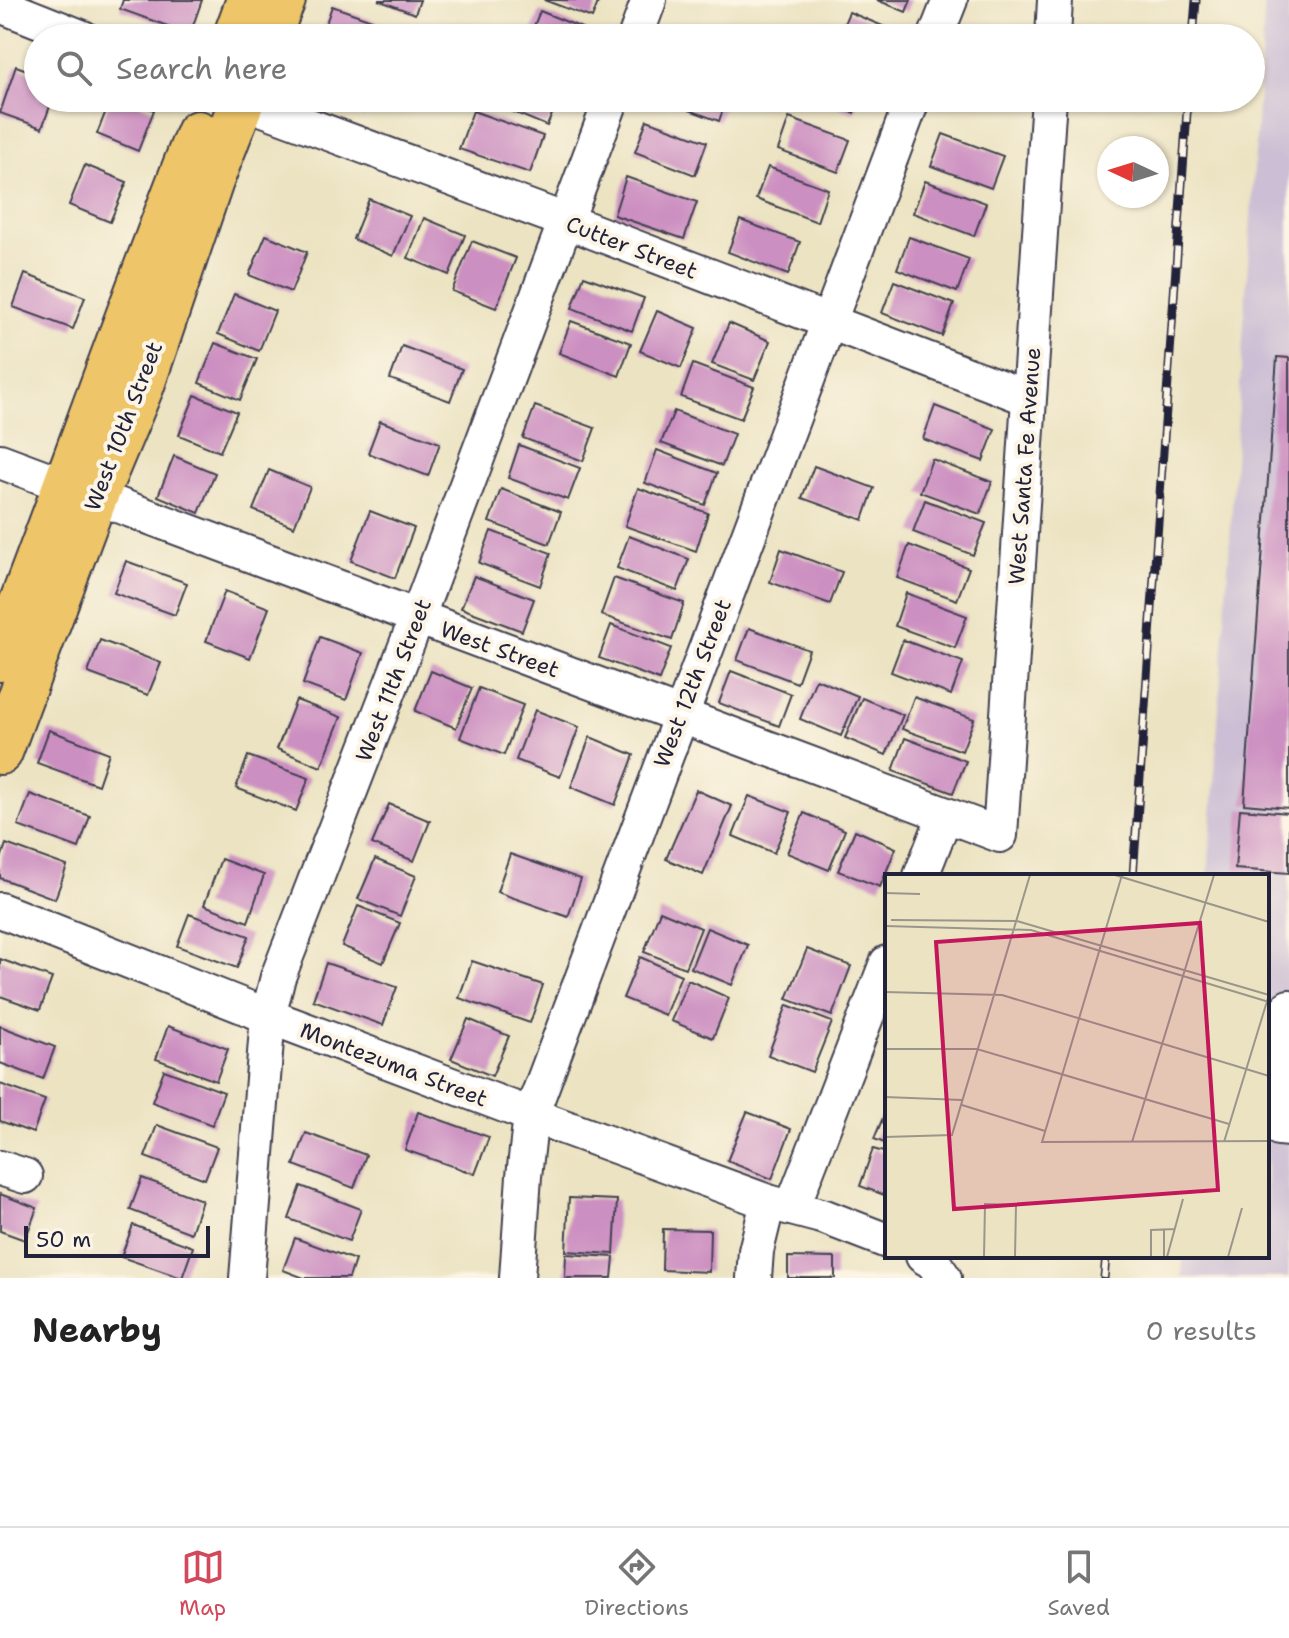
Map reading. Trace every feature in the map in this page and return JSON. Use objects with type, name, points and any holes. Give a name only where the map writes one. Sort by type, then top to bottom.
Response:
[{"type":"main road","points":[[240,24],[249,0]]},
{"type":"main road","points":[[273,24],[283,0]]},
{"type":"main road","name":"West 10th Street","points":[[0,752],[80,492],[115,346],[227,112]]},
{"type":"main road","name":"West 10th Street","points":[[0,659],[80,492]]},
{"type":"street","points":[[640,24],[649,0]]},
{"type":"street","points":[[941,24],[950,0]]},
{"type":"street","points":[[1054,24],[1055,0]]},
{"type":"street","points":[[0,5],[48,24]]},
{"type":"street","name":"Cutter Street","points":[[268,112],[566,221],[1028,398]]},
{"type":"street","name":"West 11th Street","points":[[247,1278],[268,1016],[278,977],[607,112]]},
{"type":"street","name":"West 12th Street","points":[[517,1278],[531,1115],[908,112]]},
{"type":"street","name":"West Santa Fe Avenue","points":[[1000,835],[1048,112]]},
{"type":"street","name":"West Street","points":[[0,461],[1000,835]]},
{"type":"street","points":[[922,874],[945,815]]},
{"type":"street","name":"Montezuma Street","points":[[0,910],[531,1115],[885,1240]]},
{"type":"street","points":[[754,1278],[756,1251],[780,1205],[885,968]]},
{"type":"street","points":[[1289,1007],[1279,1128],[1289,1129]]},
{"type":"street","points":[[926,1258],[944,1278]]},
{"type":"shaded area","points":[[1265,0],[1289,0],[1289,1278],[1182,1278],[1183,1258],[1269,1258],[1269,874],[1208,874],[1258,112],[1265,112]]},
{"type":"building","points":[[123,0],[202,0],[194,24],[162,24],[120,9]]},
{"type":"building","points":[[378,0],[420,0],[415,14]]},
{"type":"building","points":[[544,0],[599,0],[592,18]]},
{"type":"building","points":[[877,0],[911,0],[906,12]]},
{"type":"building","points":[[332,6],[383,24],[326,24]]},
{"type":"building","points":[[540,11],[572,24],[535,24]]},
{"type":"building","points":[[849,12],[878,24],[844,24]]},
{"type":"building","points":[[16,66],[24,69],[24,112],[48,112],[42,128],[0,113]]},
{"type":"building","points":[[106,112],[153,112],[138,151],[97,134]]},
{"type":"building","points":[[473,112],[543,136],[530,173],[459,149]]},
{"type":"building","points":[[513,112],[553,112],[547,126]]},
{"type":"building","points":[[695,112],[722,112],[719,121]]},
{"type":"building","points":[[789,118],[850,140],[838,172],[778,150]]},
{"type":"building","points":[[647,120],[707,142],[695,175],[635,152]]},
{"type":"building","points":[[943,134],[1003,156],[991,188],[931,166]]},
{"type":"building","points":[[85,165],[127,182],[110,222],[69,205]]},
{"type":"building","points":[[768,167],[828,189],[817,222],[756,199]]},
{"type":"building","points":[[626,177],[697,202],[684,239],[614,215]]},
{"type":"building","points":[[925,181],[986,203],[974,236],[913,213]]},
{"type":"building","points":[[369,199],[410,216],[393,256],[353,239]]},
{"type":"building","points":[[424,218],[465,235],[449,275],[408,258]]},
{"type":"building","points":[[740,220],[800,242],[788,275],[728,252]]},
{"type":"building","points":[[266,235],[307,252],[291,292],[249,275]]},
{"type":"building","points":[[909,237],[969,259],[957,292],[897,269]]},
{"type":"building","points":[[472,241],[516,258],[496,308],[452,291]]},
{"type":"building","points":[[25,274],[85,297],[73,329],[13,307]]},
{"type":"building","points":[[584,276],[644,298],[632,331],[572,308]]},
{"type":"building","points":[[894,281],[954,304],[942,336],[882,313]]},
{"type":"building","points":[[234,294],[275,311],[259,351],[218,334]]},
{"type":"building","points":[[657,311],[697,328],[681,368],[640,351]]},
{"type":"building","points":[[571,321],[631,343],[619,376],[559,353]]},
{"type":"building","points":[[729,323],[770,341],[754,380],[712,364]]},
{"type":"building","points":[[215,343],[257,359],[240,400],[199,383]]},
{"type":"building","points":[[402,346],[462,369],[450,401],[390,379]]},
{"type":"building","points":[[1277,357],[1289,358],[1289,808],[1244,804]]},
{"type":"building","points":[[693,364],[754,387],[741,419],[681,397]]},
{"type":"building","points":[[195,395],[237,412],[220,452],[179,435]]},
{"type":"building","points":[[535,406],[595,428],[583,461],[523,438]]},
{"type":"building","points":[[935,406],[995,429],[983,461],[923,439]]},
{"type":"building","points":[[674,411],[734,434],[722,466],[661,443]]},
{"type":"building","points":[[380,421],[440,443],[428,476],[368,453]]},
{"type":"building","points":[[519,445],[580,468],[568,500],[508,478]]},
{"type":"building","points":[[657,450],[717,473],[705,505],[645,483]]},
{"type":"building","points":[[174,456],[215,473],[199,513],[158,496]]},
{"type":"building","points":[[932,459],[992,482],[980,514],[920,492]]},
{"type":"building","points":[[814,466],[874,488],[863,520],[802,498]]},
{"type":"building","points":[[269,470],[310,487],[294,527],[253,510]]},
{"type":"building","points":[[638,488],[708,513],[696,551],[625,526]]},
{"type":"building","points":[[501,489],[561,512],[549,544],[489,522]]},
{"type":"building","points":[[925,500],[986,523],[973,555],[913,532]]},
{"type":"building","points":[[370,511],[414,528],[395,578],[351,561]]},
{"type":"building","points":[[491,531],[551,553],[540,586],[479,563]]},
{"type":"building","points":[[629,536],[689,559],[677,591],[617,568]]},
{"type":"building","points":[[909,545],[969,568],[957,600],[897,578]]},
{"type":"building","points":[[781,549],[842,572],[830,604],[770,582]]},
{"type":"building","points":[[126,561],[187,583],[175,615],[114,593]]},
{"type":"building","points":[[474,576],[534,599],[522,631],[461,608]]},
{"type":"building","points":[[614,578],[684,603],[672,640],[601,615]]},
{"type":"building","points":[[225,591],[269,608],[250,658],[206,641]]},
{"type":"building","points":[[906,593],[967,616],[955,648],[895,626]]},
{"type":"building","points":[[611,625],[671,648],[659,680],[599,658]]},
{"type":"building","points":[[749,628],[809,650],[797,683],[737,660]]},
{"type":"building","points":[[320,637],[363,653],[346,700],[303,684]]},
{"type":"building","points":[[100,640],[161,663],[148,695],[88,673]]},
{"type":"building","points":[[903,640],[963,662],[951,695],[891,672]]},
{"type":"building","points":[[431,671],[472,688],[456,728],[415,711]]},
{"type":"building","points":[[731,671],[791,694],[779,726],[719,703]]},
{"type":"building","points":[[816,679],[858,696],[841,736],[800,719]]},
{"type":"building","points":[[479,688],[523,705],[504,755],[460,738]]},
{"type":"building","points":[[914,697],[974,719],[962,751],[902,729]]},
{"type":"building","points":[[862,698],[903,715],[886,755],[845,738]]},
{"type":"building","points":[[296,700],[341,717],[321,767],[277,749]]},
{"type":"building","points":[[535,710],[579,727],[560,777],[516,760]]},
{"type":"building","points":[[49,730],[109,753],[98,785],[37,763]]},
{"type":"building","points":[[590,737],[634,755],[615,805],[571,787]]},
{"type":"building","points":[[905,738],[966,761],[953,793],[893,771]]},
{"type":"building","points":[[248,756],[309,778],[296,811],[236,788]]},
{"type":"building","points":[[696,790],[732,806],[703,875],[666,859]]},
{"type":"building","points":[[30,794],[90,816],[79,848],[18,826]]},
{"type":"building","points":[[749,796],[791,812],[774,853],[733,836]]},
{"type":"building","points":[[389,804],[430,821],[414,861],[372,844]]},
{"type":"building","points":[[1240,809],[1289,813],[1289,873],[1235,869]]},
{"type":"building","points":[[804,813],[845,830],[829,870],[787,853]]},
{"type":"building","points":[[855,830],[896,848],[880,887],[838,871]]},
{"type":"building","points":[[6,844],[67,866],[55,899],[0,878],[0,862]]},
{"type":"building","points":[[510,854],[581,879],[568,917],[497,892]]},
{"type":"building","points":[[221,859],[264,875],[248,922],[204,905]]},
{"type":"building","points":[[375,859],[416,876],[400,916],[358,899]]},
{"type":"building","points":[[358,906],[400,923],[383,963],[342,946]]},
{"type":"building","points":[[660,911],[701,928],[685,968],[644,952]]},
{"type":"building","points":[[189,914],[249,936],[237,968],[177,946]]},
{"type":"building","points":[[707,928],[748,945],[732,985],[691,968]]},
{"type":"building","points":[[807,949],[851,966],[832,1016],[787,999]]},
{"type":"building","points":[[640,957],[681,975],[665,1015],[623,998]]},
{"type":"building","points":[[0,959],[52,978],[40,1010],[0,996]]},
{"type":"building","points":[[472,961],[543,985],[530,1023],[459,998]]},
{"type":"building","points":[[326,963],[397,987],[383,1025],[313,1000]]},
{"type":"building","points":[[688,980],[729,998],[713,1038],[671,1021]]},
{"type":"building","points":[[787,1005],[832,1022],[812,1072],[768,1055]]},
{"type":"building","points":[[468,1019],[509,1036],[492,1076],[451,1059]]},
{"type":"building","points":[[0,1026],[55,1047],[43,1079],[0,1063]]},
{"type":"building","points":[[168,1026],[228,1049],[216,1081],[156,1059]]},
{"type":"building","points":[[164,1070],[224,1092],[212,1125],[152,1102]]},
{"type":"building","points":[[0,1084],[45,1100],[33,1133],[0,1121]]},
{"type":"building","points":[[418,1112],[489,1137],[475,1174],[405,1150]]},
{"type":"building","points":[[747,1112],[791,1129],[772,1179],[727,1161]]},
{"type":"building","points":[[885,1113],[885,1143],[874,1139]]},
{"type":"building","points":[[157,1125],[217,1147],[205,1179],[145,1157]]},
{"type":"building","points":[[306,1133],[366,1155],[354,1188],[294,1165]]},
{"type":"building","points":[[873,1149],[885,1152],[885,1195],[860,1186]]},
{"type":"building","points":[[142,1178],[202,1200],[191,1233],[130,1210]]},
{"type":"building","points":[[301,1186],[361,1209],[349,1241],[289,1219]]},
{"type":"building","points":[[0,1194],[37,1208],[25,1240],[0,1231]]},
{"type":"building","points":[[569,1198],[617,1200],[614,1254],[566,1251]]},
{"type":"building","points":[[133,1225],[193,1247],[182,1278],[121,1257]]},
{"type":"building","points":[[663,1229],[710,1230],[709,1272],[662,1270]]},
{"type":"building","points":[[295,1238],[355,1260],[349,1278],[304,1278],[283,1270]]},
{"type":"building","points":[[566,1254],[614,1257],[612,1278],[565,1278]]},
{"type":"building","points":[[788,1257],[835,1258],[835,1278],[788,1278]]},
{"type":"railway","points":[[1194,24],[1196,0]]},
{"type":"railway","points":[[1133,874],[1187,112]]},
{"type":"railway","points":[[1104,1278],[1106,1258]]}]
